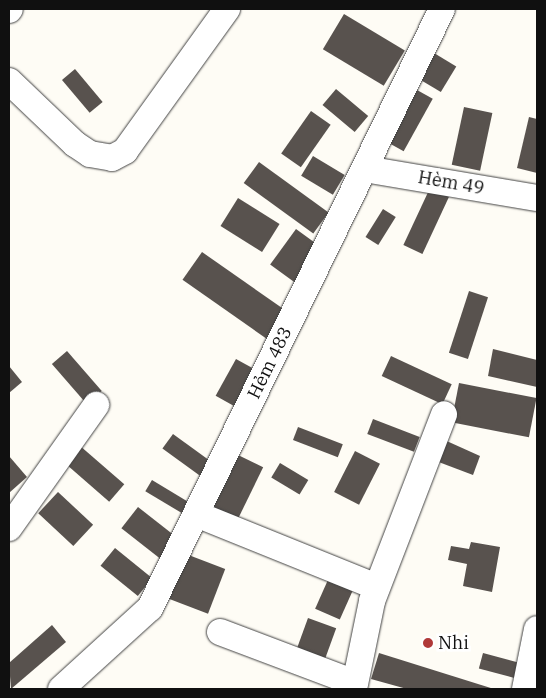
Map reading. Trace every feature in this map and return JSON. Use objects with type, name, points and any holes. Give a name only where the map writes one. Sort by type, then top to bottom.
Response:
[{"type":"street","points":[[9,81],[75,144],[90,154],[112,158],[124,151],[227,9]]},
{"type":"street","name":"Hẻm 483","points":[[61,689],[150,608],[442,9]]},
{"type":"street","name":"Hèm 49","points":[[365,169],[537,198]]},
{"type":"street","points":[[9,528],[96,405]]},
{"type":"street","points":[[220,632],[354,686],[377,588],[444,414]]},
{"type":"street","points":[[196,514],[377,588]]},
{"type":"street","points":[[525,689],[537,629]]},
{"type":"building","points":[[344,14],[405,51],[384,86],[323,49]]},
{"type":"building","points":[[434,53],[456,66],[441,92],[419,79]]},
{"type":"building","points":[[75,69],[103,102],[90,113],[62,80]]},
{"type":"building","points":[[336,89],[368,116],[355,132],[323,105]]},
{"type":"building","points":[[417,90],[433,99],[404,151],[388,142]]},
{"type":"building","points":[[464,107],[492,113],[480,171],[452,165]]},
{"type":"building","points":[[311,111],[331,125],[301,167],[281,154]]},
{"type":"building","points":[[529,117],[537,119],[537,173],[517,168]]},
{"type":"building","points":[[313,156],[345,175],[333,195],[301,176]]},
{"type":"building","points":[[259,162],[329,213],[313,234],[244,183]]},
{"type":"building","points":[[430,188],[449,197],[422,254],[403,245]]},
{"type":"building","points":[[238,198],[280,224],[262,252],[221,226]]},
{"type":"building","points":[[383,209],[396,217],[378,245],[366,237]]},
{"type":"building","points":[[296,229],[321,247],[295,283],[270,265]]},
{"type":"building","points":[[202,252],[290,313],[270,341],[182,280]]},
{"type":"building","points":[[469,291],[488,297],[468,359],[449,353]]},
{"type":"building","points":[[493,349],[537,360],[537,387],[488,376]]},
{"type":"building","points":[[67,351],[102,391],[87,404],[52,364]]},
{"type":"building","points":[[391,356],[452,384],[442,404],[382,376]]},
{"type":"building","points":[[236,359],[256,370],[236,407],[216,396]]},
{"type":"building","points":[[9,366],[22,382],[9,393]]},
{"type":"building","points":[[459,383],[537,398],[529,437],[451,422]]},
{"type":"building","points":[[373,419],[420,437],[414,452],[367,434]]},
{"type":"building","points":[[298,427],[343,444],[338,457],[293,440]]},
{"type":"building","points":[[173,434],[213,463],[202,477],[162,449]]},
{"type":"building","points":[[440,438],[480,456],[473,475],[436,461]]},
{"type":"building","points":[[79,445],[124,484],[109,502],[64,462]]},
{"type":"building","points":[[355,451],[380,464],[359,505],[334,492]]},
{"type":"building","points":[[238,455],[263,467],[235,525],[210,513]]},
{"type":"building","points":[[9,456],[27,477],[9,493]]},
{"type":"building","points":[[280,463],[308,480],[300,495],[271,478]]},
{"type":"building","points":[[152,480],[189,502],[182,513],[145,491]]},
{"type":"building","points":[[58,492],[93,525],[73,546],[38,513]]},
{"type":"building","points":[[138,507],[177,537],[160,558],[121,528]]},
{"type":"building","points":[[471,542],[500,547],[492,592],[463,586],[467,564],[448,560],[451,546],[469,549]]},
{"type":"building","points":[[115,548],[152,578],[138,596],[101,566]]},
{"type":"building","points":[[186,554],[225,569],[208,614],[169,599]]},
{"type":"building","points":[[331,573],[356,584],[340,620],[315,609]]},
{"type":"building","points":[[308,618],[336,628],[323,664],[295,654]]},
{"type":"building","points":[[52,625],[66,642],[11,689],[9,663]]},
{"type":"building","points":[[379,653],[494,689],[407,689],[371,679]]},
{"type":"building","points":[[483,653],[531,666],[527,681],[479,668]]},
{"type":"place","name":"Nhi","points":[[428,643]]}]
